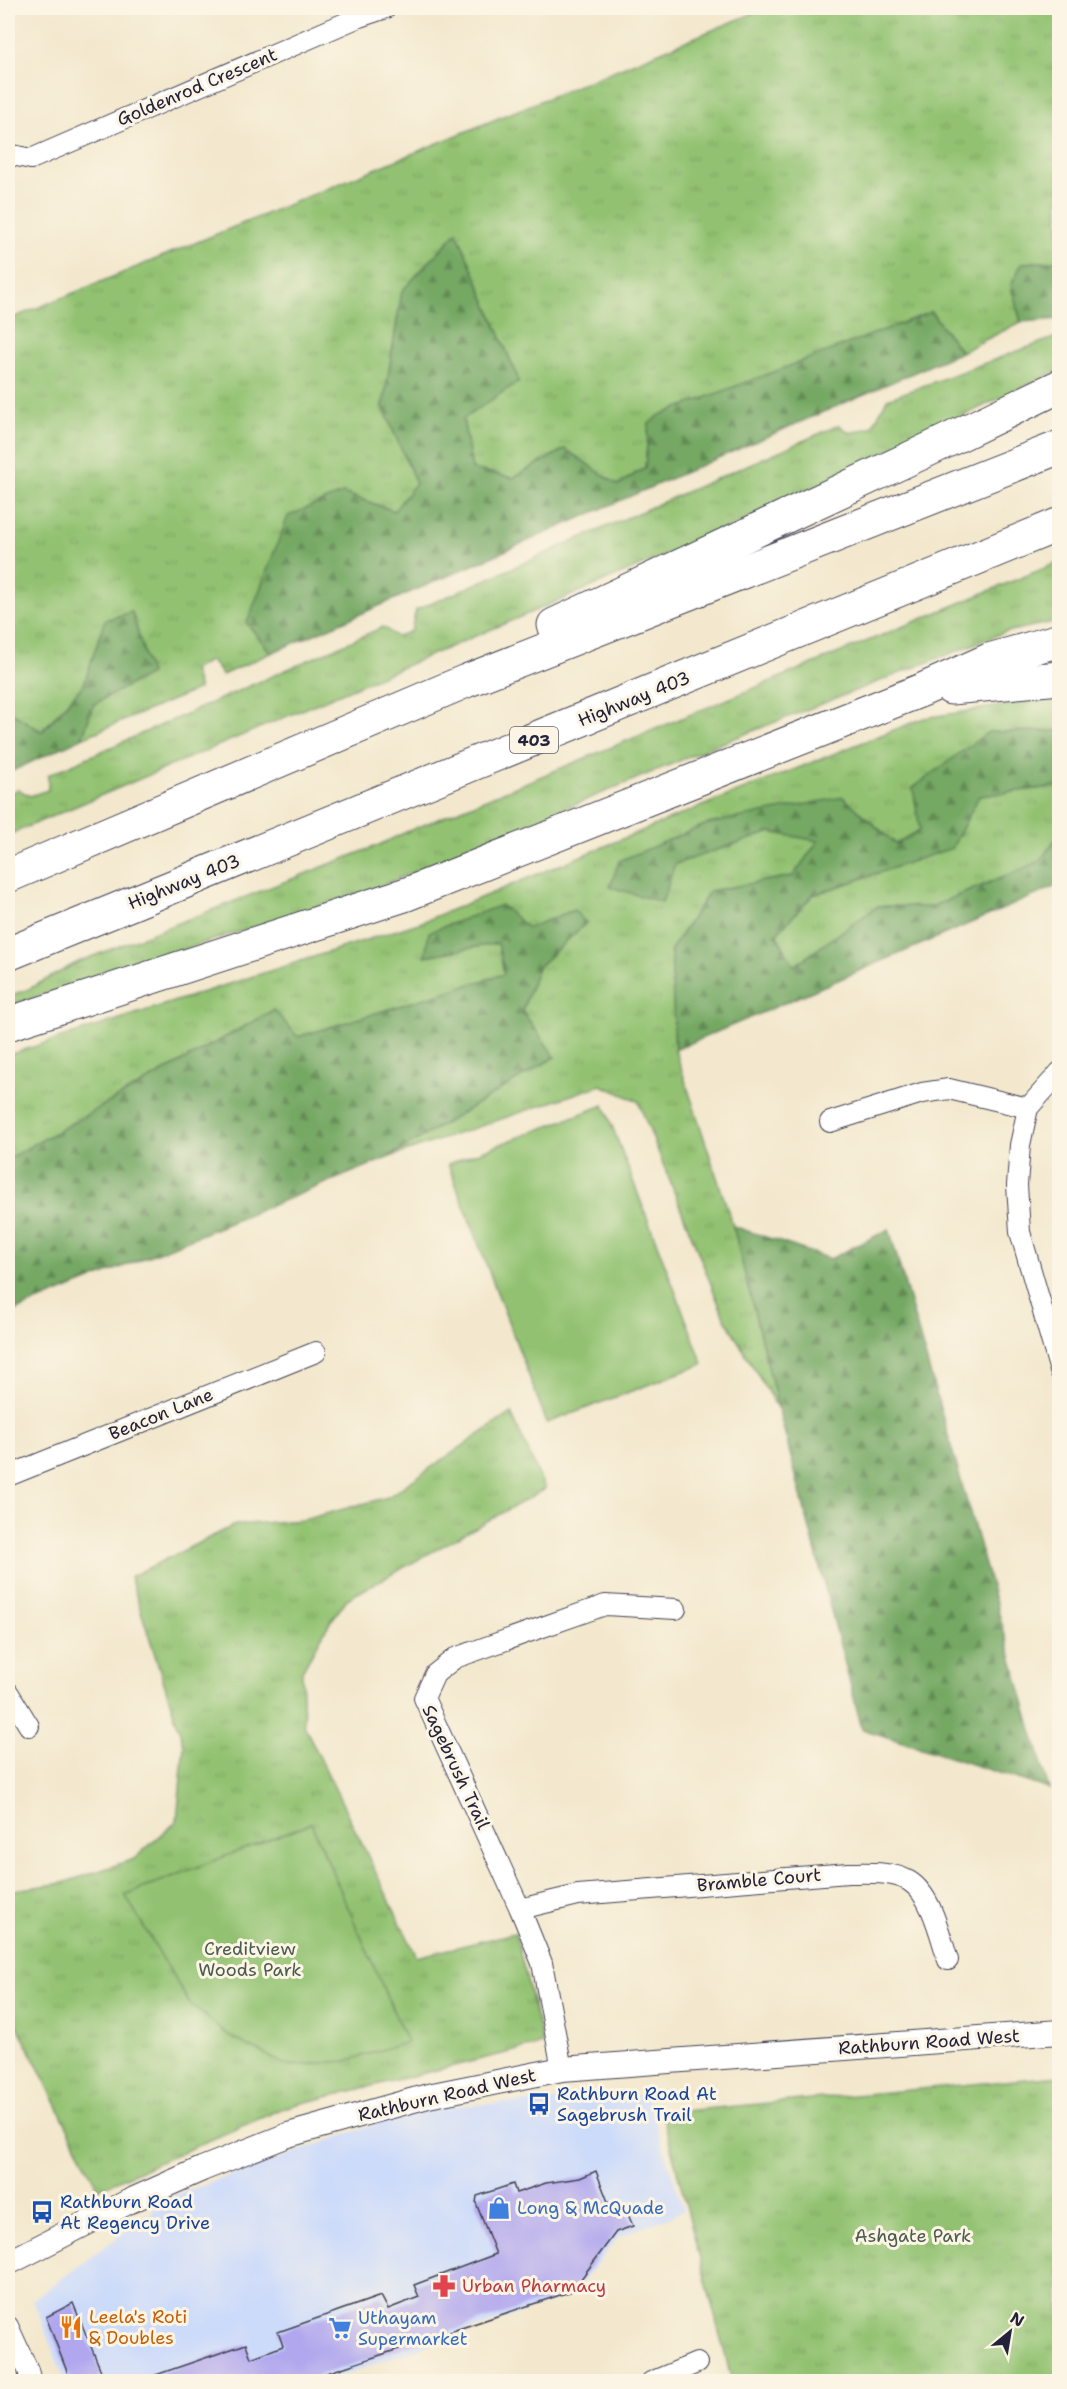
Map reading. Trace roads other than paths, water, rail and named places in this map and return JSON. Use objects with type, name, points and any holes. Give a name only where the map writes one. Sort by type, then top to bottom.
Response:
[{"type":"highway","points":[[466,681],[530,636],[933,448],[1059,386]]},
{"type":"highway","points":[[8,876],[466,681],[1059,447]]},
{"type":"highway","name":"Highway 403","points":[[8,954],[1059,524]]},
{"type":"highway","points":[[8,1024],[407,894],[922,690],[989,660],[1059,640]]},
{"type":"highway","points":[[922,690],[1059,678]]},
{"type":"street","name":"Goldenrod Crescent","points":[[8,153],[31,159],[359,17],[386,8]]},
{"type":"street","points":[[1059,1072],[1028,1108],[1020,1145],[1017,1185],[1020,1232],[1059,1371]]},
{"type":"street","points":[[830,1122],[922,1093],[949,1089],[1028,1108]]},
{"type":"street","name":"Beacon Lane","points":[[8,1476],[315,1352]]},
{"type":"street","name":"Sagebrush Trail","points":[[562,2069],[542,1963],[520,1909],[424,1698],[435,1674],[455,1658],[605,1605],[676,1609]]},
{"type":"street","points":[[8,1692],[29,1726]]},
{"type":"street","name":"Bramble Court","points":[[520,1909],[578,1895],[848,1873],[886,1874],[909,1881],[930,1904],[948,1960]]},
{"type":"street","name":"Rathburn Road West","points":[[8,2263],[140,2197],[202,2169],[288,2135],[428,2096],[562,2069],[1059,2032]]},
{"type":"street","points":[[8,2326],[31,2382]]},
{"type":"street","points":[[651,2382],[697,2363]]},
{"type":"place","name":"Rathburn Road At Sagebrush Trail","points":[[539,2104]]},
{"type":"place","name":"Long & McQuade","points":[[499,2208]]},
{"type":"place","name":"Rathburn Road At Regency Drive","points":[[42,2212]]},
{"type":"place","name":"Urban Pharmacy","points":[[444,2286]]},
{"type":"place","name":"Leela's Roti & Doubles","points":[[71,2327]]},
{"type":"place","name":"Uthayam Supermarket","points":[[340,2328]]},
{"type":"park label","name":"Creditview Woods Park","points":[[250,1959]]},
{"type":"park label","name":"Ashgate Park","points":[[913,2236]]}]
